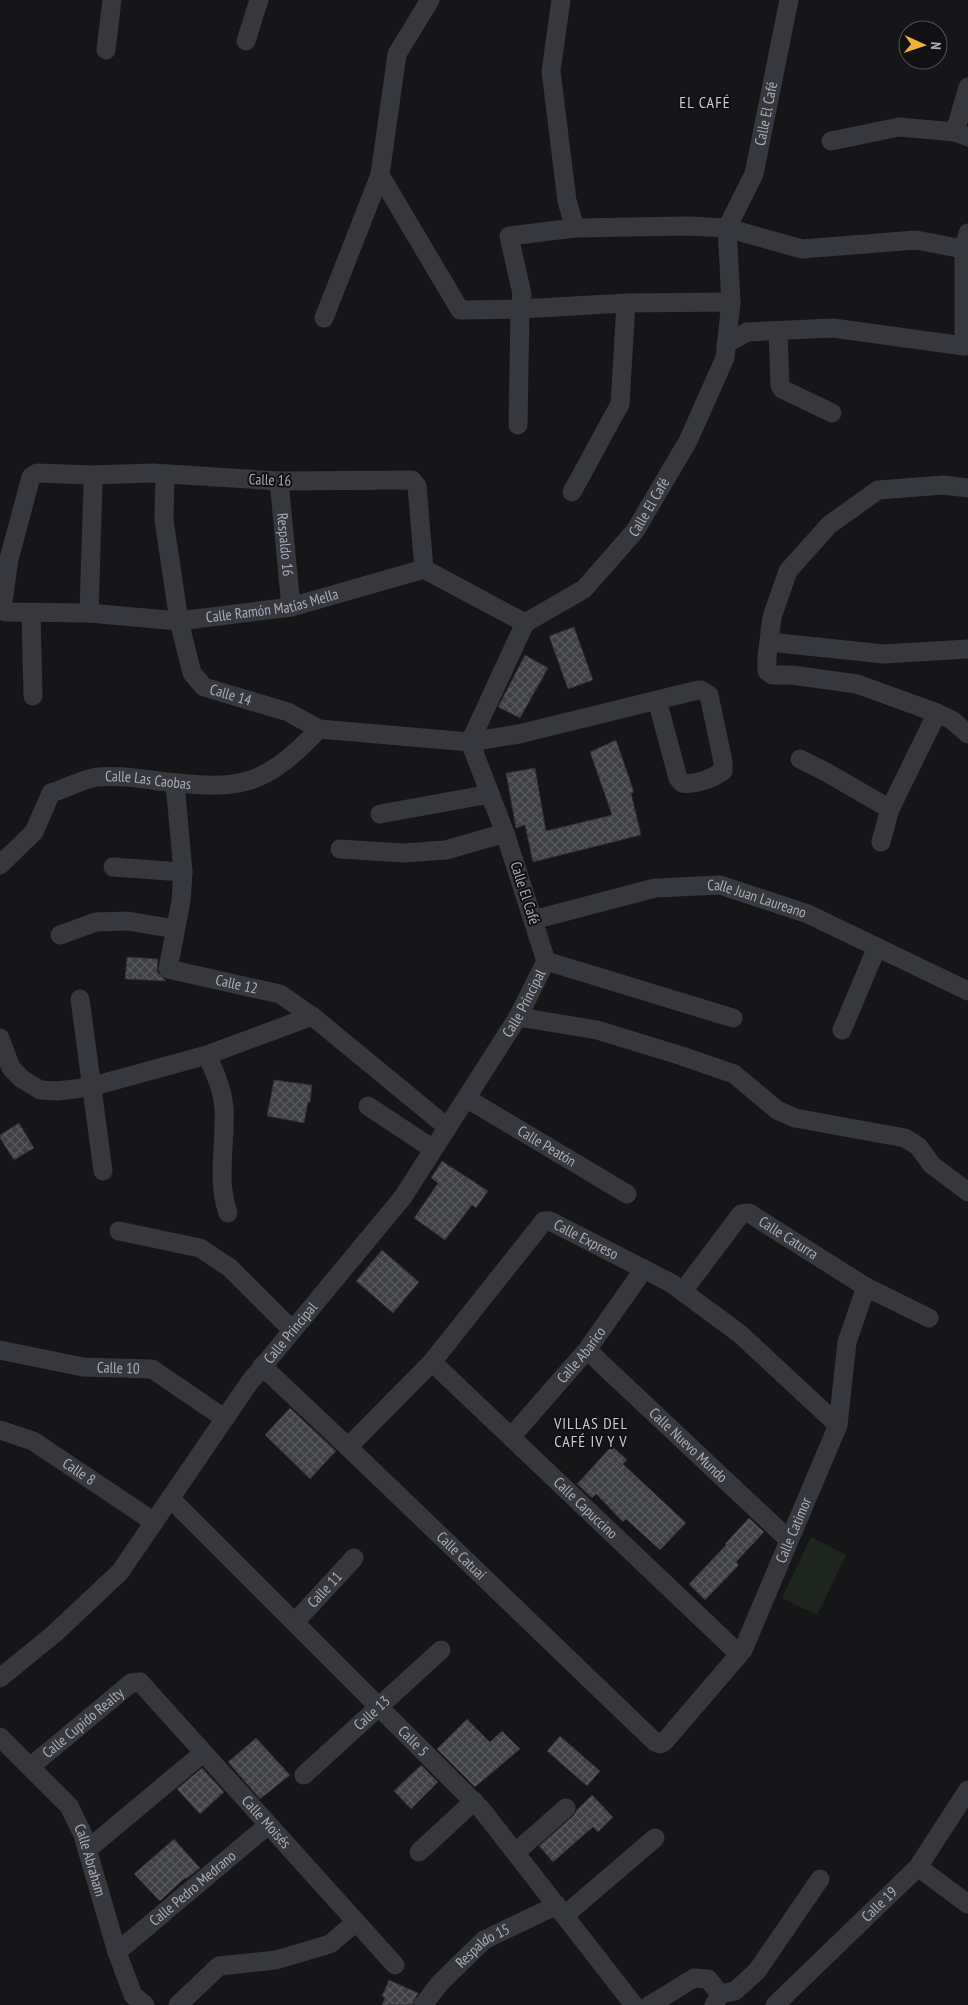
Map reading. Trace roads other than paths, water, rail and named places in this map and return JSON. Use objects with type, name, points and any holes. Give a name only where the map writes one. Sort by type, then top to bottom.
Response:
[{"type":"street","points":[[106,50],[112,0]]},
{"type":"street","points":[[246,41],[259,0]]},
{"type":"street","points":[[324,318],[380,175],[397,54],[414,0]]},
{"type":"street","points":[[397,54],[430,0]]},
{"type":"street","points":[[561,0],[551,71],[567,200],[575,228]]},
{"type":"street","name":"Calle El Café","points":[[525,623],[584,589],[635,531],[688,441],[725,358],[731,302],[726,228],[754,174],[790,0]]},
{"type":"street","points":[[831,141],[899,127],[962,134],[968,87]]},
{"type":"street","points":[[380,175],[460,310],[520,310],[626,303],[731,302]]},
{"type":"street","points":[[518,426],[520,310],[522,294],[509,236],[575,228],[688,226],[726,228],[802,249],[916,240],[967,244],[964,346],[833,328],[747,332],[726,344]]},
{"type":"street","points":[[572,492],[620,404],[626,303]]},
{"type":"street","points":[[778,330],[782,389],[832,413]]},
{"type":"street","name":"Calle 16","points":[[5,612],[2,609],[9,559],[31,477],[37,473],[165,474],[279,481],[412,480],[418,486],[424,569]]},
{"type":"street","name":"Calle 14","points":[[165,474],[164,520],[179,621],[192,673],[204,687],[288,712],[319,728],[470,742],[519,734],[657,700],[694,691],[702,690],[709,695],[723,762],[723,771],[716,776],[690,784],[682,783],[678,778],[657,700]]},
{"type":"street","name":"Respaldo 16","points":[[279,481],[291,607]]},
{"type":"street","points":[[89,613],[93,484]]},
{"type":"street","points":[[968,488],[944,485],[878,490],[829,525],[788,571],[772,617],[767,671],[772,675],[792,675],[857,684],[952,720],[968,734]]},
{"type":"street","points":[[424,569],[525,623],[470,742]]},
{"type":"street","name":"Calle Ramón Matías Mella","points":[[5,612],[89,613],[179,621],[291,607],[424,569]]},
{"type":"street","points":[[31,613],[33,696]]},
{"type":"street","points":[[769,642],[884,654],[968,648]]},
{"type":"street","points":[[881,842],[890,809],[936,713]]},
{"type":"street","name":"Calle Las Caobas","points":[[0,865],[34,832],[51,794],[97,777],[214,785],[240,784],[259,778],[277,767],[298,751],[319,728]]},
{"type":"street","name":"Calle El Café","points":[[470,742],[505,833],[546,961]]},
{"type":"street","points":[[800,759],[890,809]]},
{"type":"street","name":"Calle 12","points":[[175,782],[182,872],[181,901],[168,969],[280,994],[312,1016],[447,1127]]},
{"type":"street","points":[[380,814],[490,794]]},
{"type":"street","points":[[340,849],[403,853],[446,850],[505,833]]},
{"type":"street","points":[[113,866],[182,872]]},
{"type":"street","name":"Calle Juan Laureano","points":[[533,920],[655,888],[720,885],[808,914],[968,990]]},
{"type":"street","points":[[60,935],[96,922],[128,921],[175,929]]},
{"type":"street","points":[[842,1030],[877,947]]},
{"type":"street","points":[[546,961],[733,1018]]},
{"type":"street","name":"Calle Principal","points":[[0,1678],[54,1634],[120,1572],[224,1418],[262,1366],[403,1196],[518,1017],[546,961]]},
{"type":"street","points":[[80,999],[90,1087],[103,1171]]},
{"type":"street","points":[[0,1038],[5,1071],[40,1090],[58,1091],[90,1087],[207,1055],[312,1016]]},
{"type":"street","points":[[518,1017],[597,1030],[734,1074],[777,1110],[795,1118],[819,1124],[838,1125],[905,1138],[918,1146],[932,1165],[968,1192]]},
{"type":"street","points":[[207,1055],[220,1085],[224,1109],[221,1171],[224,1202],[228,1213]]},
{"type":"street","name":"Calle Peatón","points":[[466,1098],[628,1194]]},
{"type":"street","points":[[368,1106],[433,1149]]},
{"type":"street","name":"Calle Caturra","points":[[683,1292],[741,1214],[745,1213],[749,1213],[866,1286]]},
{"type":"street","name":"Calle Expreso","points":[[348,1447],[432,1362],[544,1221],[550,1221],[671,1283],[740,1334],[838,1424]]},
{"type":"street","points":[[119,1231],[200,1248],[230,1268],[292,1330]]},
{"type":"street","name":"Calle Abarico","points":[[511,1437],[587,1350],[644,1269]]},
{"type":"street","points":[[866,1286],[929,1318]]},
{"type":"street","name":"Calle Catimor","points":[[660,1744],[665,1742],[743,1650],[838,1424],[847,1342],[866,1286]]},
{"type":"street","name":"Calle 10","points":[[0,1350],[83,1367],[152,1369],[224,1418]]},
{"type":"street","name":"Calle Nuevo Mundo","points":[[587,1350],[790,1540]]},
{"type":"street","name":"Calle Capuccino","points":[[432,1362],[739,1654]]},
{"type":"street","name":"Calle Catuaí","points":[[262,1366],[655,1742],[660,1744]]},
{"type":"street","name":"Calle 8","points":[[0,1430],[33,1440],[154,1522]]},
{"type":"street","name":"Calle 5","points":[[170,1498],[474,1801],[516,1852],[634,2005]]},
{"type":"street","name":"Calle 11","points":[[294,1622],[354,1558]]},
{"type":"street","name":"Calle 13","points":[[304,1776],[441,1650]]},
{"type":"street","name":"Calle Moisés","points":[[136,1682],[140,1682],[395,1965]]},
{"type":"street","name":"Calle Cupido Realty","points":[[30,1767],[131,1683],[136,1682]]},
{"type":"street","name":"Calle Abraham","points":[[0,1737],[68,1806],[83,1835],[117,1952],[133,1995],[145,2005]]},
{"type":"street","points":[[87,1850],[202,1752]]},
{"type":"street","name":"Calle 19","points":[[775,2005],[918,1867],[968,1790]]},
{"type":"street","points":[[419,1852],[474,1801]]},
{"type":"street","points":[[516,1852],[566,1808]]},
{"type":"street","name":"Calle Pedro Medrano","points":[[117,1952],[268,1825]]},
{"type":"street","name":"Respaldo 15","points":[[423,2005],[440,1983],[484,1940],[561,1910],[656,1838]]},
{"type":"street","points":[[918,1867],[968,1904]]},
{"type":"street","points":[[650,2005],[694,1978],[708,1979],[717,1999],[735,1991],[757,1972],[820,1879]]},
{"type":"street","points":[[178,2005],[218,1966],[276,1960],[330,1944],[356,1922]]},
{"type":"district","name":"EL CAFÉ","points":[[705,102]]},
{"type":"district","name":"VILLAS DEL CAFÉ IV Y V","points":[[591,1432]]}]
